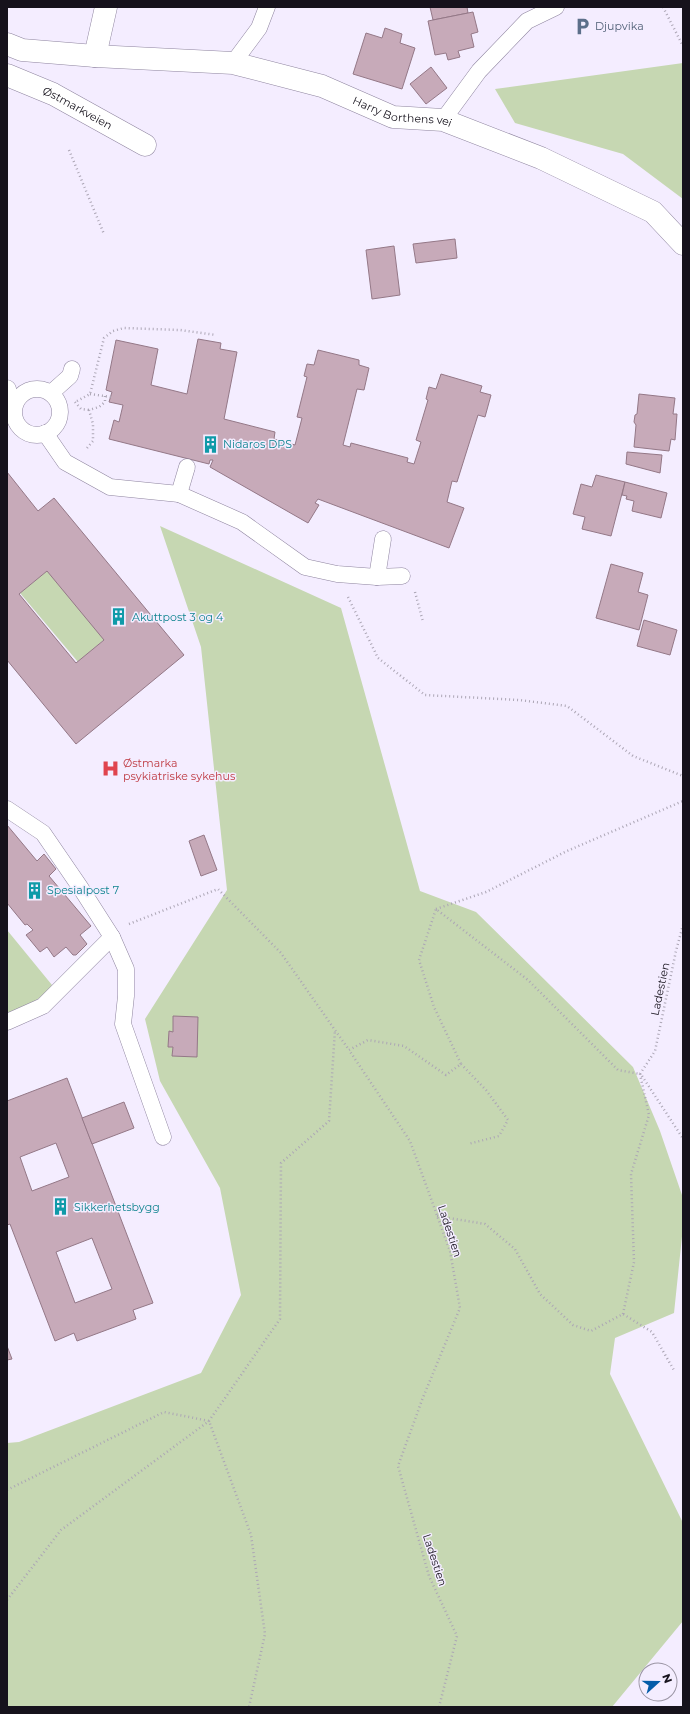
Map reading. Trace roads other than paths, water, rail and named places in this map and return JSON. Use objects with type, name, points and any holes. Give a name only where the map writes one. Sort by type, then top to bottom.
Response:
[{"type":"street","points":[[94,56],[106,7]]},
{"type":"street","name":"Harry Borthens vei","points":[[7,44],[22,50],[94,56],[233,63],[322,86],[393,117],[443,120],[540,158],[652,212],[683,244]]},
{"type":"street","name":"Østmarkveien","points":[[7,75],[52,94],[145,145]]},
{"type":"lane","points":[[233,63],[259,28],[267,7]]},
{"type":"lane","points":[[443,120],[479,71],[527,21],[556,7]]},
{"type":"lane","points":[[51,393],[70,376],[72,369]]},
{"type":"lane","points":[[7,388],[8,388],[13,412],[18,426],[24,431],[38,435],[45,434],[52,430],[60,417],[60,409],[56,398],[51,393],[37,388],[30,389],[23,393],[14,405],[13,412]]},
{"type":"lane","points":[[45,434],[65,462],[110,488],[178,494],[242,522],[305,568],[337,574],[377,577],[402,576]]},
{"type":"lane","points":[[178,494],[187,467]]},
{"type":"lane","points":[[377,577],[383,539]]},
{"type":"lane","points":[[7,808],[42,833],[110,934],[126,969],[126,996],[123,1024],[163,1137]]},
{"type":"lane","points":[[7,1022],[43,1006],[110,934]]},
{"type":"place","name":"Djupvika","points":[[582,26]]},
{"type":"place","name":"Nidaros DPS","points":[[210,444]]},
{"type":"place","name":"Akuttpost 3 og 4","points":[[119,617]]},
{"type":"place","name":"Østmarka psykiatriske sykehus","points":[[110,769]]},
{"type":"place","name":"Spesialpost 7","points":[[34,890]]},
{"type":"place","name":"Sikkerhetsbygg","points":[[61,1207]]}]
